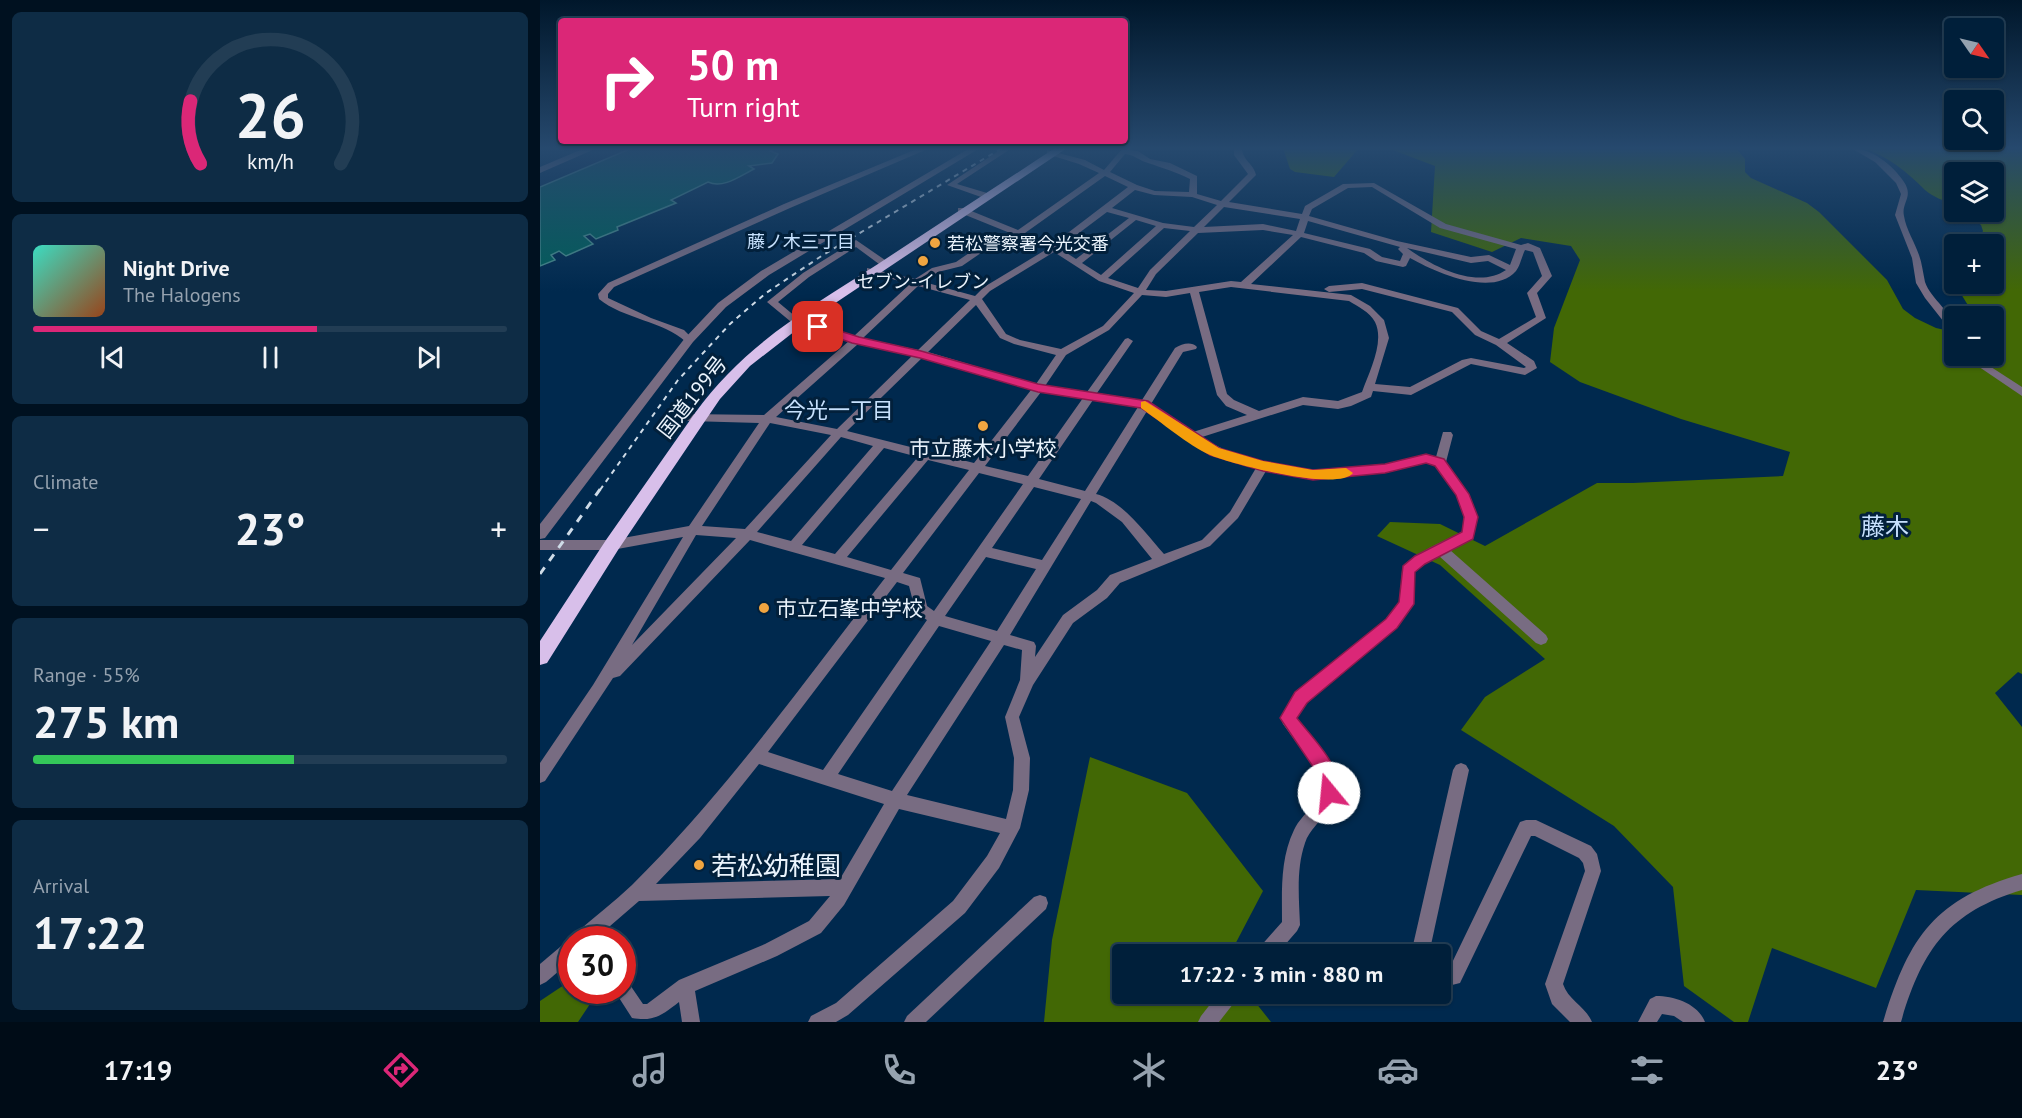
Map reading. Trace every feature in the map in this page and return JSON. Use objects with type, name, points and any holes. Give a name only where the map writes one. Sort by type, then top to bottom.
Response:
[{"type":"highway","name":"国道199号","points":[[963,211],[983,196]]},
{"type":"highway","name":"国道199号","points":[[540,638],[695,417],[745,363],[796,320],[986,196]]},
{"type":"highway","name":"国道199号","points":[[540,657],[607,544]]},
{"type":"street","points":[[689,340],[681,332],[648,320],[604,299],[603,294],[610,285],[813,196]]},
{"type":"street","points":[[540,534],[689,340],[723,305],[765,273],[895,196]]},
{"type":"street","points":[[540,776],[598,690],[693,530],[767,419],[916,283],[935,270],[959,264],[991,242],[1020,233],[1073,196]]},
{"type":"street","points":[[598,690],[748,534],[839,433],[977,299],[996,282],[1053,248],[1123,196]]},
{"type":"street","points":[[1195,196],[1224,204],[1303,217],[1395,243],[1471,260],[1489,258],[1512,269]]},
{"type":"street","points":[[600,926],[636,893],[694,832],[756,756],[1038,388],[1062,353],[1106,328],[1140,292],[1153,272],[1232,196]]},
{"type":"street","points":[[1244,285],[1299,234],[1308,208],[1329,196]]},
{"type":"street","points":[[1392,196],[1443,226],[1521,248],[1528,246],[1537,250],[1547,276],[1532,293],[1540,318],[1500,343]]},
{"type":"street","points":[[1905,196],[1899,215],[1916,258],[1921,284],[1944,316]]},
{"type":"street","points":[[1107,209],[1162,225],[1198,230],[1263,227],[1367,251],[1379,259],[1397,264],[1402,264],[1408,253]]},
{"type":"street","points":[[963,211],[1053,248],[1102,279],[1140,292],[1166,294],[1219,285],[1244,285],[1310,292],[1351,298],[1367,308],[1379,320],[1384,338],[1371,387],[1367,393],[1351,402],[1338,405],[1303,401],[1255,414],[1193,436]]},
{"type":"street","points":[[1076,262],[1134,218]]},
{"type":"street","points":[[1102,279],[1162,225]]},
{"type":"street","points":[[1062,353],[1017,342],[1003,336],[977,299],[916,283],[876,268],[856,243],[806,275],[772,302],[796,320],[856,340],[921,354],[1038,388],[1144,404],[1214,451],[1263,466],[1313,475],[1385,469],[1426,459],[1440,462],[1462,494],[1471,517],[1468,535],[1420,560],[1408,570],[1407,604],[1392,624],[1301,698],[1288,718],[1328,775],[1329,793],[1323,807],[1300,834],[1292,868],[1291,926],[1274,944]]},
{"type":"street","points":[[1395,243],[1434,268],[1485,280],[1498,277],[1512,269],[1521,248]]},
{"type":"street","points":[[1310,292],[1362,286],[1455,310],[1478,333],[1500,343],[1530,363],[1532,368],[1525,372],[1466,362],[1411,391],[1371,387]]},
{"type":"street","points":[[1194,290],[1222,395],[1230,403],[1255,414]]},
{"type":"street","points":[[826,778],[1128,341]]},
{"type":"street","points":[[633,1004],[638,1012],[649,1014],[685,986],[771,950],[815,927],[838,899],[895,800],[1001,637],[1179,350],[1192,347]]},
{"type":"street","points":[[1983,366],[2022,392]]},
{"type":"street","points":[[695,417],[767,419],[839,433],[1100,499],[1119,512],[1161,560]]},
{"type":"street","points":[[1440,462],[1448,435]]},
{"type":"street","points":[[793,547],[881,444]]},
{"type":"street","points":[[837,561],[926,455]]},
{"type":"street","points":[[817,1022],[842,1009],[959,907],[993,862],[1012,828],[1021,790],[1022,758],[1012,717],[1027,681],[1068,619],[1102,594],[1115,579],[1206,543],[1215,536],[1234,515],[1263,466]]},
{"type":"street","points":[[540,545],[607,544],[693,530],[748,534],[915,582],[921,609],[936,619],[1029,646],[1027,681]]},
{"type":"street","points":[[1440,549],[1541,639]]},
{"type":"street","points":[[984,551],[1044,566]]},
{"type":"street","points":[[756,756],[895,800],[1012,828]]},
{"type":"street","points":[[1422,944],[1461,770]]},
{"type":"street","points":[[1451,977],[1454,977],[1526,828],[1536,828],[1585,852],[1591,860],[1593,871],[1554,984],[1558,998],[1583,1022]]},
{"type":"street","points":[[1892,1022],[1912,964],[1926,939],[1943,920],[1984,894],[2022,882]]},
{"type":"street","points":[[636,893],[844,887]]},
{"type":"street","points":[[913,1022],[1040,903]]},
{"type":"street","points":[[540,976],[558,960]]},
{"type":"street","points":[[685,986],[691,1022]]},
{"type":"street","points":[[1207,1022],[1222,1004]]},
{"type":"street","points":[[1647,1022],[1656,1005],[1667,1004],[1685,1011],[1696,1022]]},
{"type":"green space","points":[[1433,196],[1791,196],[1807,203],[1819,212],[1887,280],[1903,309],[1915,318],[1944,330],[1944,366],[2004,366],[2004,306],[1968,306],[1961,294],[2004,294],[2004,234],[1981,234],[1981,225],[1977,222],[2004,222],[2004,196],[2022,196],[2022,674],[2018,672],[1995,693],[2022,727],[2022,895],[1916,890],[1876,988],[1772,948],[1748,1022],[1734,1022],[1684,986],[1673,887],[1614,826],[1461,730],[1485,697],[1545,659],[1440,565],[1377,536],[1390,522],[1440,524],[1485,546],[1597,483],[1783,476],[1790,452],[1681,419],[1580,382],[1550,362],[1554,328],[1580,260],[1571,246],[1521,238],[1492,252],[1431,232]]},
{"type":"green space","points":[[1934,196],[1944,196],[1944,201],[1939,199]]},
{"type":"green space","points":[[1090,757],[1187,793],[1263,891],[1235,944],[1112,944],[1112,1004],[1257,1004],[1271,1022],[1044,1022],[1052,940]]},
{"type":"green space","points":[[558,989],[558,1004],[590,1004],[578,1022],[540,1022],[540,1001]]},
{"type":"shaded area","points":[[540,196],[680,196],[671,200],[676,203],[617,227],[618,230],[596,239],[590,234],[584,236],[593,244],[566,256],[559,251],[551,255],[555,260],[540,266]]},
{"type":"railway","points":[[600,490],[678,380],[730,324],[766,293],[823,255],[922,196]]},
{"type":"railway","points":[[540,574],[601,488]]},
{"type":"slow traffic","points":[[1145,405],[1214,451],[1263,466],[1313,475],[1346,473]]},
{"type":"place","name":"若松警察署今光交番","points":[[935,243]]},
{"type":"place","name":"セブン-イレブン","points":[[923,261]]},
{"type":"place","name":"市立藤木小学校","points":[[983,426]]},
{"type":"place","name":"市立石峯中学校","points":[[764,608]]},
{"type":"place","name":"若松幼稚園","points":[[699,865]]},
{"type":"district","name":"藤ノ木三丁目","points":[[801,241]]},
{"type":"district","name":"今光一丁目","points":[[839,410]]},
{"type":"district","name":"藤木","points":[[1885,526]]},
{"type":"route","points":[[818,327],[856,340],[921,354],[1038,388],[1144,404],[1214,451],[1263,466],[1313,475],[1385,469],[1426,459],[1440,462],[1462,494],[1471,517],[1468,535],[1420,560],[1408,570],[1407,604],[1392,624],[1301,698],[1288,718],[1328,775],[1329,793]]}]
